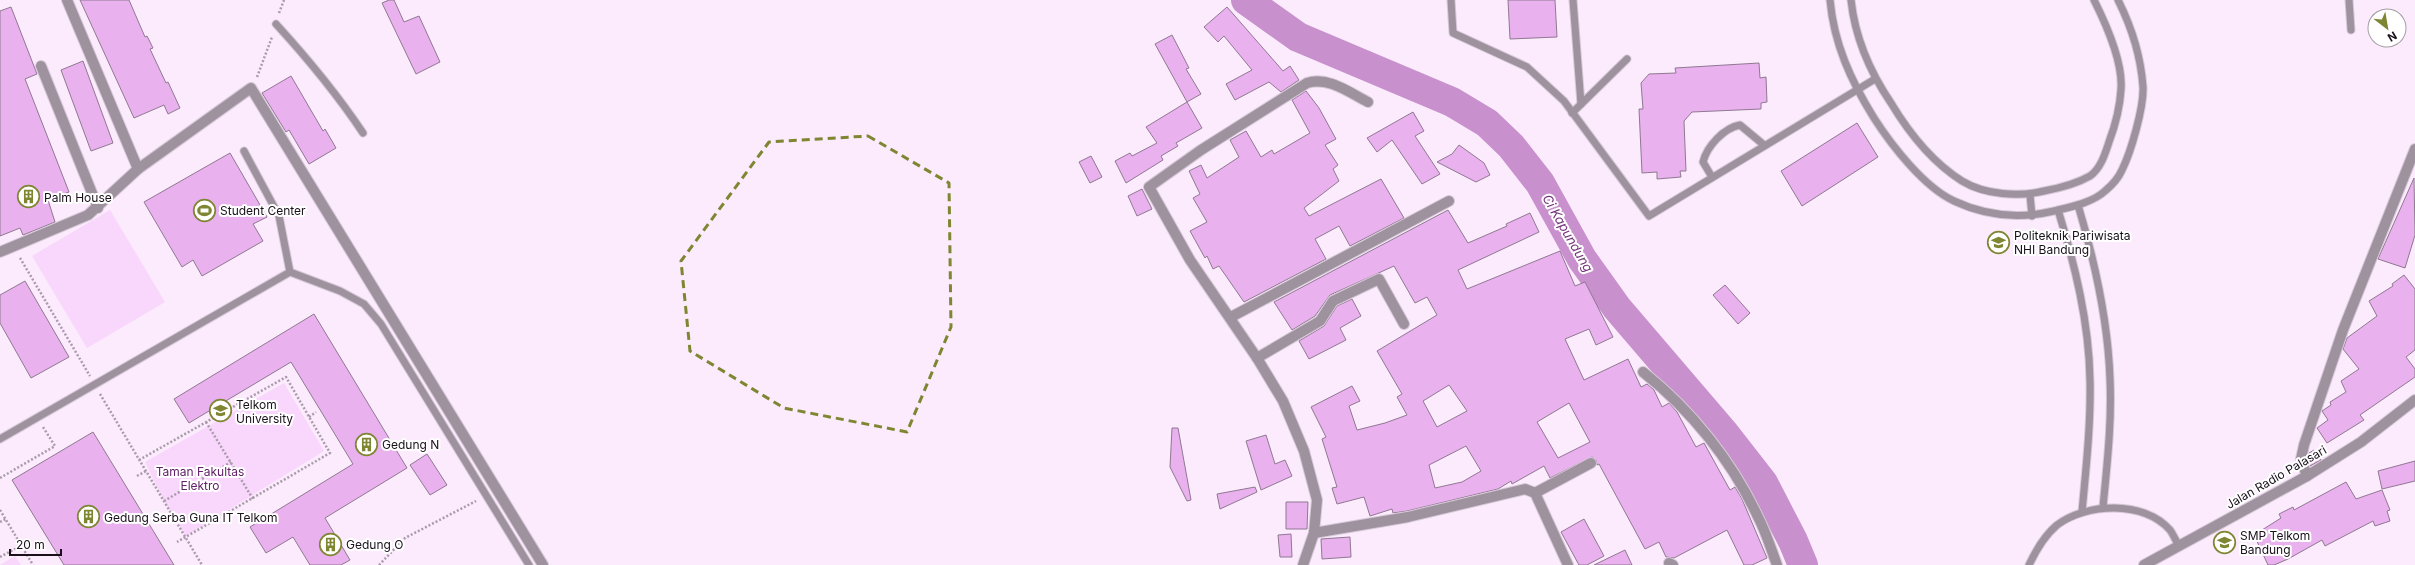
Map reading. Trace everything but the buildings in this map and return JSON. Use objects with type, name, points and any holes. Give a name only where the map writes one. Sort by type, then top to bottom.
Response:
[{"type":"street","points":[[67,0],[138,168]]},
{"type":"street","points":[[41,66],[98,208]]},
{"type":"street","points":[[1303,565],[1314,533],[1317,500],[1304,451],[1283,402],[1231,317],[1190,260],[1149,187],[1201,150],[1307,83],[1314,81],[1329,82],[1368,102]]},
{"type":"street","points":[[0,252],[73,222],[98,208],[138,168],[251,88],[543,565]]},
{"type":"street","points":[[2307,476],[2300,459],[2304,445],[2343,330],[2415,149]]},
{"type":"street","points":[[1231,317],[1449,201]]},
{"type":"street","points":[[1257,358],[1320,321],[1333,301],[1379,279],[1404,324]]},
{"type":"street","points":[[1643,372],[1697,425],[1719,450],[1759,518],[1777,565]]},
{"type":"street","name":"Jalan Radio Palasari","points":[[2144,565],[2307,476],[2361,442],[2415,400]]},
{"type":"street","points":[[1314,533],[1408,517],[1524,490],[1535,493],[1591,463]]},
{"type":"street","points":[[1535,493],[1568,565]]},
{"type":"lane","points":[[1450,0],[1453,33],[1527,67],[1564,101],[1649,216],[1856,88],[1875,79]]},
{"type":"lane","points":[[1573,0],[1581,104]]},
{"type":"lane","points":[[1830,0],[1832,28],[1856,88],[1885,136],[1919,175],[1952,200],[1988,214],[2032,216],[2078,205],[2104,192],[2122,171],[2134,136],[2143,88],[2137,53],[2118,0]]},
{"type":"lane","points":[[1851,0],[1853,23],[1875,79],[1903,123],[1934,160],[1963,181],[1993,192],[2030,194],[2070,185],[2091,175],[2103,160],[2113,131],[2121,88],[2116,58],[2104,21],[2094,0]]},
{"type":"lane","points":[[2349,0],[2350,30]]},
{"type":"lane","points":[[276,24],[321,74],[348,107],[363,133]]},
{"type":"lane","points":[[1572,113],[1627,59]]},
{"type":"lane","points":[[1712,177],[1704,162],[1706,151],[1730,126],[1740,125],[1764,145]]},
{"type":"lane","points":[[244,151],[279,216],[290,272]]},
{"type":"lane","points":[[2030,194],[2032,216]]},
{"type":"lane","points":[[2078,205],[2092,253],[2104,315],[2110,379],[2109,438],[2102,507]]},
{"type":"lane","points":[[2058,210],[2072,258],[2083,310],[2090,380],[2089,437],[2082,512]]},
{"type":"lane","points":[[0,439],[94,383],[290,272],[340,290],[364,304],[381,324],[529,565]]},
{"type":"lane","points":[[2029,565],[2038,546],[2057,525],[2082,512],[2102,507],[2127,508],[2150,516],[2169,529],[2179,546]]},
{"type":"path","points":[[251,88],[262,67],[284,0]]},
{"type":"path","points":[[13,246],[202,565]]},
{"type":"path","points":[[139,460],[286,377],[330,453],[177,542]]},
{"type":"path","points":[[309,417],[316,412]]},
{"type":"path","points":[[0,478],[55,446],[37,417]]},
{"type":"path","points":[[206,422],[252,499]]},
{"type":"path","points":[[164,501],[231,462]]},
{"type":"path","points":[[137,476],[146,471]]},
{"type":"path","points":[[379,565],[405,538],[487,495]]},
{"type":"path","points":[[0,510],[33,565]]},
{"type":"path","points":[[0,522],[6,519]]},
{"type":"path","points":[[0,557],[28,542]]},
{"type":"highlighted area","points":[[868,136],[949,183],[951,327],[907,432],[784,408],[690,351],[681,261],[769,142]]},
{"type":"green space","points":[[110,210],[165,302],[87,348],[32,256]]},
{"type":"green space","name":"Taman Fakultas Elektro","points":[[284,383],[324,451],[186,536],[164,501],[145,462]]},
{"type":"green space","points":[[15,556],[21,565],[0,565]]},
{"type":"waterway","name":"Ci Kapundung","points":[[1246,0],[1298,37],[1452,102],[1487,123],[1511,146],[1540,183],[1582,259],[1617,308],[1724,433],[1763,483],[1793,541],[1803,565]]},
{"type":"place","name":"Palm House","points":[[28,197]]},
{"type":"place","name":"Student Center","points":[[205,210]]},
{"type":"place","name":"Politeknik Pariwisata NHI Bandung","points":[[1998,242]]},
{"type":"place","name":"Telkom University","points":[[221,411]]},
{"type":"place","name":"Gedung N","points":[[367,444]]},
{"type":"place","name":"Gedung Serba Guna IT Telkom","points":[[89,517]]},
{"type":"place","name":"SMP Telkom Bandung","points":[[2224,542]]},
{"type":"place","name":"Gedung O","points":[[330,544]]}]
